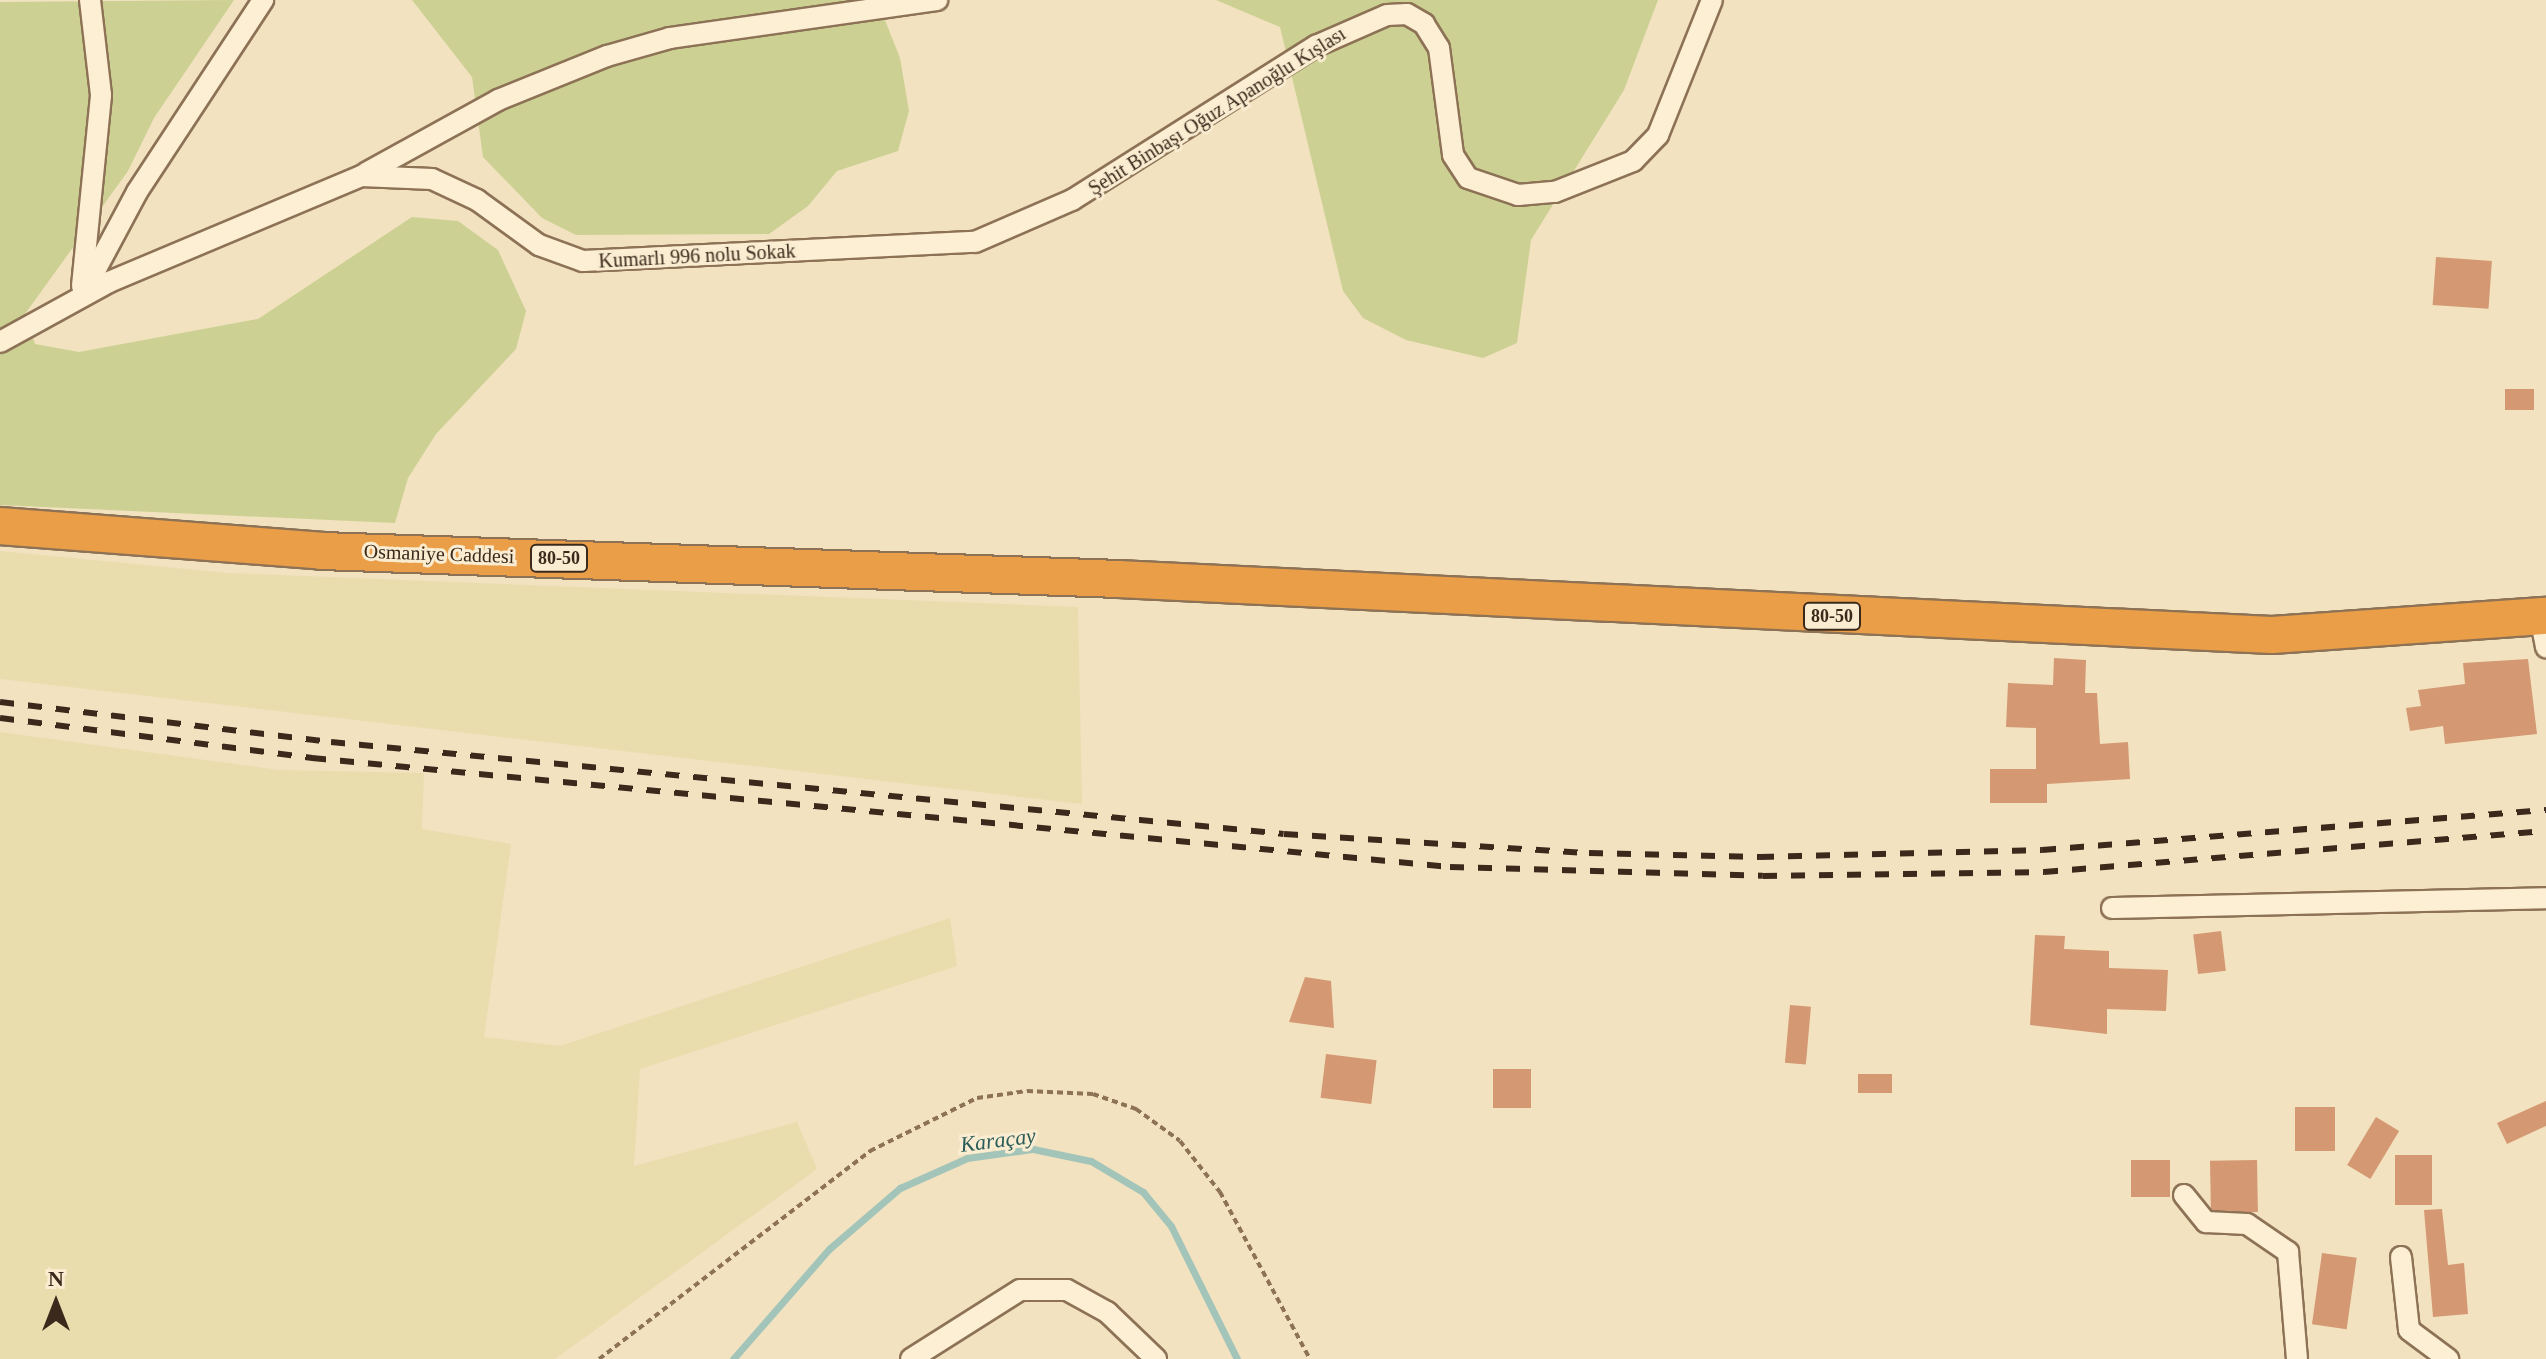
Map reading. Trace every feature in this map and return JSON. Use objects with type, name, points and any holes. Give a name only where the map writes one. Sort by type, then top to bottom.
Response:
[{"type":"highway","name":"Osmaniye Caddesi","points":[[0,526],[322,551],[1118,579],[2272,635],[2544,631]]},
{"type":"highway","points":[[0,536],[333,564],[2266,651],[2544,631]]},
{"type":"street","points":[[81,297],[101,95],[90,0]]},
{"type":"street","points":[[81,297],[137,192],[263,0]]},
{"type":"street","points":[[361,176],[498,100],[607,56],[670,38],[937,0]]},
{"type":"street","name":"Şehit Binbaşı Oğuz Apanoğlu Kışlası","points":[[975,242],[1072,200],[1316,46],[1387,15],[1407,14],[1424,24],[1439,48],[1453,155],[1468,178],[1518,195],[1595,180],[1633,161],[1658,135],[1712,0]]},
{"type":"street","name":"Kumarlı 996 nolu Sokak","points":[[0,342],[81,297],[361,176],[432,179],[539,245],[594,262],[975,242]]},
{"type":"street","points":[[2112,908],[2546,898]]},
{"type":"street","points":[[2184,1195],[2206,1222],[2247,1224],[2288,1252],[2297,1359]]},
{"type":"street","points":[[2401,1257],[2409,1330],[2448,1359]]},
{"type":"street","points":[[911,1359],[1020,1290],[1067,1290],[1107,1312],[1156,1359]]},
{"type":"path","points":[[599,1359],[870,1151],[977,1098],[1027,1091],[1093,1094],[1136,1109],[1180,1141],[1220,1192],[1310,1359]]},
{"type":"shaded area","points":[[0,551],[228,573],[1078,607],[1082,804],[0,679]]},
{"type":"shaded area","points":[[0,732],[279,770],[424,773],[422,829],[511,844],[484,1037],[560,1046],[950,918],[957,966],[640,1069],[634,1166],[797,1122],[817,1169],[555,1359],[0,1359]]},
{"type":"green space","points":[[234,0],[154,118],[128,171],[25,314],[35,344],[79,352],[258,319],[412,217],[458,221],[498,250],[526,311],[516,349],[436,434],[408,478],[395,523],[0,505],[0,2]]},
{"type":"green space","points":[[412,0],[877,0],[900,58],[909,111],[898,151],[837,171],[808,206],[769,234],[576,235],[542,218],[483,157],[472,77]]},
{"type":"green space","points":[[1216,0],[1658,0],[1624,90],[1531,240],[1517,343],[1483,358],[1406,340],[1363,318],[1343,291],[1280,27]]},
{"type":"building","points":[[2436,257],[2492,261],[2489,309],[2433,305]]},
{"type":"building","points":[[2505,389],[2534,389],[2534,410],[2505,410]]},
{"type":"building","points":[[2054,658],[2086,660],[2085,693],[2097,693],[2100,744],[2128,742],[2130,779],[2047,784],[2047,803],[1990,803],[1990,769],[2036,769],[2036,728],[2006,727],[2008,683],[2053,685]]},
{"type":"building","points":[[2528,659],[2537,734],[2445,744],[2443,726],[2410,731],[2406,708],[2421,706],[2418,690],[2465,684],[2463,663]]},
{"type":"building","points":[[2221,931],[2226,971],[2198,974],[2193,934]]},
{"type":"building","points":[[2035,935],[2065,936],[2064,949],[2109,951],[2109,968],[2168,970],[2166,1011],[2107,1009],[2107,1034],[2030,1025]]},
{"type":"building","points":[[1305,977],[1331,981],[1334,1028],[1289,1022]]},
{"type":"building","points":[[1790,1005],[1811,1007],[1806,1065],[1785,1063]]},
{"type":"building","points":[[1326,1054],[1377,1060],[1371,1104],[1321,1098]]},
{"type":"building","points":[[1493,1069],[1531,1069],[1531,1108],[1493,1108]]},
{"type":"building","points":[[1858,1074],[1892,1074],[1892,1093],[1858,1093]]},
{"type":"building","points":[[2546,1101],[2546,1126],[2507,1144],[2497,1123]]},
{"type":"building","points":[[2295,1107],[2335,1107],[2335,1151],[2295,1151]]},
{"type":"building","points":[[2376,1117],[2399,1131],[2370,1179],[2347,1165]]},
{"type":"building","points":[[2395,1155],[2432,1155],[2432,1205],[2395,1205]]},
{"type":"building","points":[[2131,1160],[2170,1160],[2170,1197],[2131,1197]]},
{"type":"building","points":[[2257,1160],[2258,1212],[2211,1213],[2210,1161]]},
{"type":"building","points":[[2442,1209],[2448,1265],[2464,1263],[2468,1314],[2433,1317],[2424,1210]]},
{"type":"building","points":[[2322,1253],[2357,1258],[2347,1329],[2312,1324]]},
{"type":"waterway","name":"Karaçay","points":[[733,1359],[829,1249],[900,1188],[967,1158],[1033,1149],[1091,1161],[1143,1192],[1171,1226],[1237,1359]]},
{"type":"railway","points":[[0,702],[331,742],[1284,834],[1589,853],[1760,857],[2042,850],[2546,810]]},
{"type":"railway","points":[[0,718],[312,758],[1450,867],[1763,876],[2044,872],[2546,831]]}]
